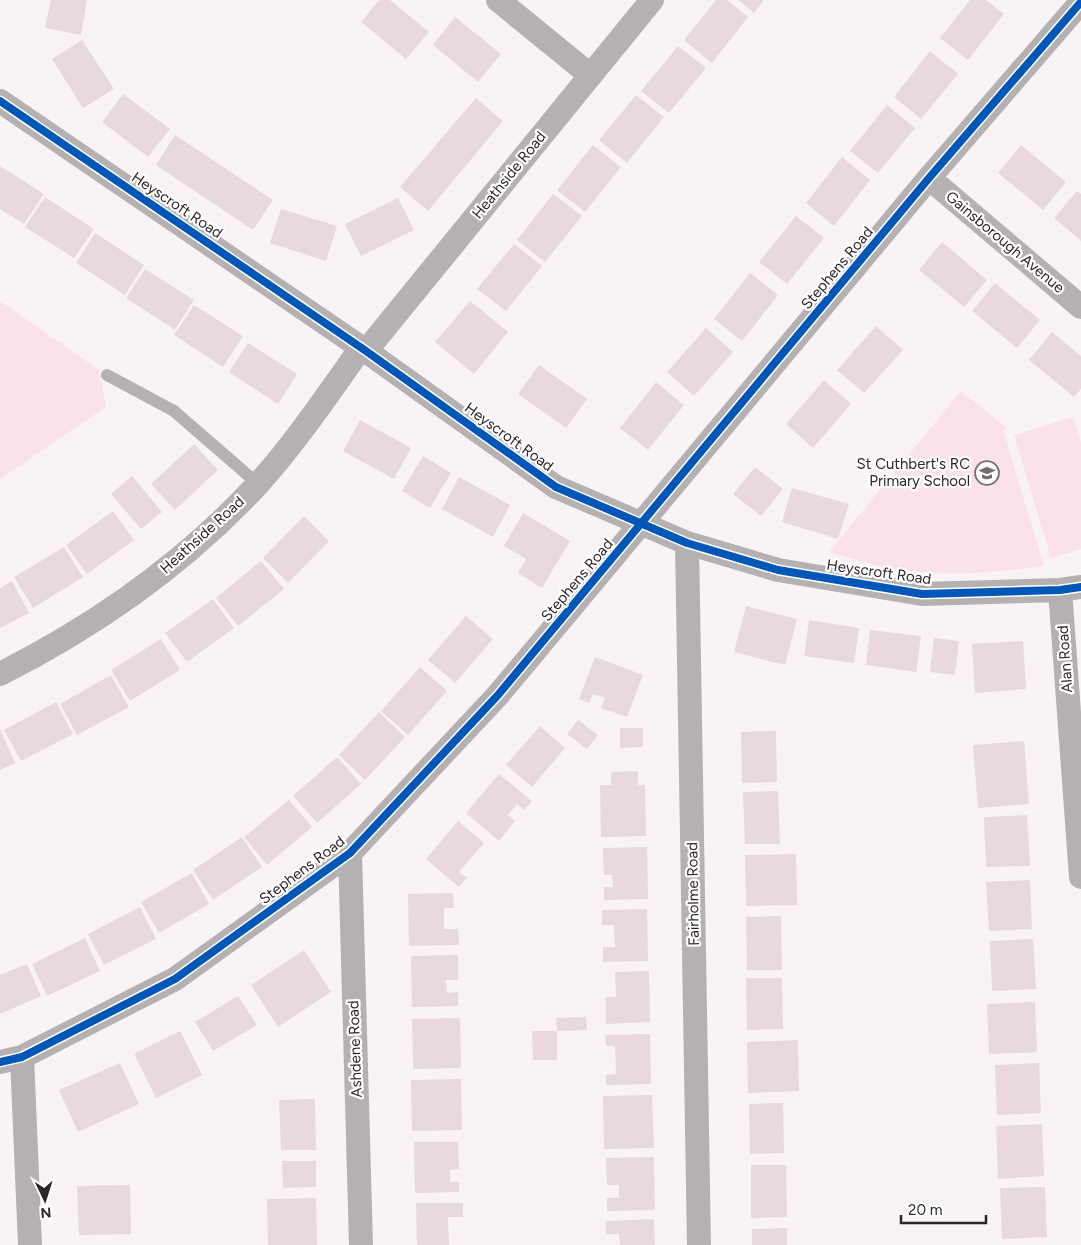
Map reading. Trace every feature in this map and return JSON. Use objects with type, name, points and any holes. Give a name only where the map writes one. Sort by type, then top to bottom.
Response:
[{"type":"street","points":[[498,0],[590,75]]},
{"type":"street","name":"Heathside Road","points":[[0,674],[44,652],[155,577],[208,534],[258,484],[363,350],[652,0]]},
{"type":"street","name":"Stephens Road","points":[[11,1060],[175,978],[350,853],[498,695],[929,178],[1081,2]]},
{"type":"street","name":"Heyscroft Road","points":[[0,101],[363,350],[556,487],[686,543],[778,570],[922,594],[1070,588]]},
{"type":"street","name":"Gainsborough Avenue","points":[[929,178],[1081,306]]},
{"type":"street","name":"Fairholme Road","points":[[686,543],[698,1245]]},
{"type":"street","name":"Alan Road","points":[[1070,588],[1081,878]]},
{"type":"street","name":"Ashdene Road","points":[[350,853],[361,1245]]},
{"type":"street","points":[[11,1060],[30,1245]]},
{"type":"lane","points":[[107,375],[174,411],[258,484]]},
{"type":"shaded area","points":[[0,301],[99,370],[106,407],[0,479]]},
{"type":"shaded area","name":"St Cuthbert's RC Primary School","points":[[961,391],[1007,428],[1003,430],[1044,566],[974,573],[921,572],[884,567],[829,552]]},
{"type":"shaded area","points":[[1073,417],[1081,443],[1081,549],[1051,558],[1014,435]]},
{"type":"building","points":[[51,0],[87,0],[81,35],[45,28]]},
{"type":"building","points":[[379,0],[390,0],[429,32],[406,59],[361,22]]},
{"type":"building","points":[[716,0],[727,0],[748,17],[712,63],[684,40]]},
{"type":"building","points":[[738,0],[764,0],[754,13]]},
{"type":"building","points":[[970,0],[986,0],[1004,14],[968,60],[940,38]]},
{"type":"building","points":[[455,17],[501,54],[478,82],[433,45]]},
{"type":"building","points":[[82,40],[114,89],[83,108],[52,59]]},
{"type":"building","points":[[678,46],[706,68],[669,113],[641,91]]},
{"type":"building","points":[[930,51],[958,74],[921,119],[894,97]]},
{"type":"building","points":[[123,94],[170,129],[148,157],[102,122]]},
{"type":"building","points":[[636,95],[664,117],[627,163],[599,140]]},
{"type":"building","points":[[476,98],[503,121],[428,211],[400,187]]},
{"type":"building","points":[[887,105],[915,128],[878,173],[850,151]]},
{"type":"building","points":[[175,135],[273,200],[253,230],[156,165]]},
{"type":"building","points":[[593,145],[621,167],[585,212],[557,190]]},
{"type":"building","points":[[1021,145],[1066,182],[1043,210],[998,173]]},
{"type":"building","points":[[842,157],[870,180],[834,226],[806,203]]},
{"type":"building","points":[[0,166],[44,194],[24,224],[0,209]]},
{"type":"building","points":[[1077,191],[1081,194],[1081,241],[1054,218]]},
{"type":"building","points":[[553,194],[582,216],[545,262],[517,240]]},
{"type":"building","points":[[45,197],[94,229],[74,258],[25,227]]},
{"type":"building","points":[[398,198],[414,230],[361,256],[345,224]]},
{"type":"building","points":[[281,209],[337,226],[326,261],[270,243]]},
{"type":"building","points":[[796,216],[824,238],[787,284],[759,262]]},
{"type":"building","points":[[95,233],[144,265],[125,295],[76,263]]},
{"type":"building","points":[[942,242],[987,280],[964,307],[919,270]]},
{"type":"building","points":[[514,244],[542,266],[506,311],[477,289]]},
{"type":"building","points":[[145,269],[194,300],[175,330],[126,298]]},
{"type":"building","points":[[750,273],[778,295],[742,341],[714,319]]},
{"type":"building","points":[[995,283],[1040,320],[1017,348],[972,311]]},
{"type":"building","points":[[470,301],[508,332],[474,374],[435,342]]},
{"type":"building","points":[[194,305],[243,336],[223,367],[174,335]]},
{"type":"building","points":[[876,326],[903,350],[864,393],[837,370]]},
{"type":"building","points":[[706,328],[733,352],[694,396],[667,372]]},
{"type":"building","points":[[1052,332],[1081,356],[1081,389],[1074,397],[1029,360]]},
{"type":"building","points":[[248,343],[297,374],[278,404],[229,372]]},
{"type":"building","points":[[539,365],[587,399],[566,428],[518,394]]},
{"type":"building","points":[[824,380],[851,404],[813,448],[786,424]]},
{"type":"building","points":[[656,382],[684,405],[648,450],[620,428]]},
{"type":"building","points":[[360,420],[411,448],[394,479],[343,451]]},
{"type":"building","points":[[194,444],[218,470],[175,510],[151,484]]},
{"type":"building","points":[[423,456],[451,473],[430,508],[402,491]]},
{"type":"building","points":[[755,467],[783,489],[761,516],[733,494]]},
{"type":"building","points":[[132,476],[162,512],[141,529],[111,494]]},
{"type":"building","points":[[459,477],[510,505],[493,537],[442,509]]},
{"type":"building","points":[[792,488],[849,504],[838,539],[782,522]]},
{"type":"building","points":[[113,511],[134,540],[87,574],[66,545]]},
{"type":"building","points":[[523,513],[570,541],[542,588],[518,573],[526,559],[504,546]]},
{"type":"building","points":[[304,516],[329,541],[288,583],[263,558]]},
{"type":"building","points":[[64,547],[83,577],[33,608],[14,577]]},
{"type":"building","points":[[261,561],[284,589],[238,626],[216,598]]},
{"type":"building","points":[[12,581],[29,613],[0,628],[0,588]]},
{"type":"building","points":[[213,599],[234,628],[187,662],[165,633]]},
{"type":"building","points":[[746,606],[797,619],[785,665],[734,652]]},
{"type":"building","points":[[466,616],[493,639],[455,683],[428,660]]},
{"type":"building","points":[[809,620],[859,628],[854,663],[804,656]]},
{"type":"building","points":[[870,630],[921,636],[916,672],[866,665]]},
{"type":"building","points":[[934,638],[959,641],[955,675],[930,672]]},
{"type":"building","points":[[161,639],[180,670],[130,701],[111,670]]},
{"type":"building","points":[[1023,641],[1026,689],[975,693],[972,644]]},
{"type":"building","points":[[595,657],[643,675],[627,717],[601,708],[605,698],[593,694],[589,703],[579,699]]},
{"type":"building","points":[[420,667],[447,691],[408,735],[381,711]]},
{"type":"building","points":[[111,675],[129,707],[77,735],[60,704]]},
{"type":"building","points":[[56,702],[73,734],[21,761],[4,730]]},
{"type":"building","points":[[379,712],[405,737],[365,780],[339,755]]},
{"type":"building","points":[[578,720],[598,735],[587,749],[567,734]]},
{"type":"building","points":[[540,726],[565,748],[532,787],[506,765]]},
{"type":"building","points":[[620,728],[643,728],[643,747],[620,748]]},
{"type":"building","points":[[0,729],[15,763],[0,770]]},
{"type":"building","points":[[776,731],[777,782],[742,783],[741,732]]},
{"type":"building","points":[[1024,741],[1029,804],[978,808],[973,745]]},
{"type":"building","points":[[337,757],[361,784],[317,823],[293,796]]},
{"type":"building","points":[[638,771],[638,785],[645,785],[646,836],[601,837],[600,785],[611,785],[611,772]]},
{"type":"building","points":[[499,774],[532,801],[524,810],[517,804],[508,815],[515,821],[499,841],[466,813]]},
{"type":"building","points":[[778,791],[780,844],[745,844],[743,792]]},
{"type":"building","points":[[289,800],[312,827],[267,865],[244,837]]},
{"type":"building","points":[[1027,815],[1030,866],[986,867],[984,817]]},
{"type":"building","points":[[458,821],[484,843],[459,872],[467,878],[459,887],[426,859]]},
{"type":"building","points":[[242,837],[262,867],[213,900],[193,870]]},
{"type":"building","points":[[647,847],[648,899],[604,900],[604,887],[613,887],[612,875],[604,875],[603,848]]},
{"type":"building","points":[[796,854],[797,905],[746,906],[745,855]]},
{"type":"building","points":[[192,873],[209,904],[159,933],[141,902]]},
{"type":"building","points":[[1030,880],[1032,929],[989,931],[986,882]]},
{"type":"building","points":[[453,893],[454,908],[444,908],[444,929],[458,929],[459,945],[409,946],[408,894]]},
{"type":"building","points":[[140,907],[156,939],[104,965],[88,934]]},
{"type":"building","points":[[647,909],[648,961],[603,962],[603,947],[615,947],[614,925],[602,925],[602,910]]},
{"type":"building","points":[[781,916],[782,970],[747,970],[746,917]]},
{"type":"building","points":[[85,938],[100,971],[47,996],[32,964]]},
{"type":"building","points":[[1033,939],[1036,989],[992,991],[990,941]]},
{"type":"building","points":[[304,950],[331,992],[278,1027],[251,985]]},
{"type":"building","points":[[458,955],[458,980],[446,980],[447,993],[458,992],[458,1006],[412,1007],[411,956]]},
{"type":"building","points":[[27,964],[41,996],[0,1014],[0,975]]},
{"type":"building","points":[[649,971],[650,1022],[606,1024],[606,997],[616,997],[615,972]]},
{"type":"building","points":[[746,978],[782,978],[783,1029],[747,1030]]},
{"type":"building","points":[[238,996],[257,1025],[213,1051],[195,1022]]},
{"type":"building","points":[[1035,1002],[1037,1052],[989,1054],[987,1004]]},
{"type":"building","points":[[586,1017],[587,1030],[557,1031],[556,1018]]},
{"type":"building","points":[[460,1018],[461,1068],[413,1069],[412,1019]]},
{"type":"building","points":[[180,1031],[202,1075],[156,1098],[134,1054]]},
{"type":"building","points":[[532,1031],[557,1031],[557,1060],[533,1060]]},
{"type":"building","points":[[650,1034],[651,1084],[606,1085],[606,1075],[616,1074],[615,1046],[606,1046],[605,1035]]},
{"type":"building","points":[[798,1040],[799,1091],[748,1093],[747,1042]]},
{"type":"building","points":[[120,1063],[139,1104],[78,1132],[59,1090]]},
{"type":"building","points":[[1039,1063],[1041,1113],[997,1115],[995,1065]]},
{"type":"building","points":[[461,1079],[462,1130],[412,1131],[411,1080]]},
{"type":"building","points":[[652,1095],[654,1148],[604,1149],[603,1096]]},
{"type":"building","points":[[315,1099],[316,1150],[281,1150],[279,1100]]},
{"type":"building","points":[[783,1103],[784,1153],[750,1154],[749,1104]]},
{"type":"building","points":[[1042,1124],[1044,1176],[998,1179],[996,1126]]},
{"type":"building","points":[[414,1142],[458,1142],[459,1169],[450,1170],[450,1182],[459,1182],[459,1192],[415,1193]]},
{"type":"building","points":[[654,1157],[655,1210],[607,1211],[607,1198],[619,1198],[619,1185],[607,1185],[606,1158]]},
{"type":"building","points":[[282,1161],[316,1161],[316,1187],[283,1188]]},
{"type":"building","points":[[751,1165],[786,1165],[787,1217],[751,1218]]},
{"type":"building","points":[[130,1185],[131,1234],[79,1235],[77,1186]]},
{"type":"building","points":[[1045,1187],[1047,1237],[1002,1239],[1000,1188]]},
{"type":"building","points":[[316,1198],[317,1245],[268,1245],[267,1199]]},
{"type":"building","points":[[416,1203],[463,1203],[463,1217],[448,1217],[449,1245],[417,1245]]},
{"type":"building","points":[[654,1219],[655,1245],[620,1245],[619,1234],[606,1234],[606,1221]]},
{"type":"building","points":[[787,1228],[787,1245],[752,1245],[752,1229]]},
{"type":"cycle path","points":[[0,1062],[22,1057],[175,979],[350,853],[498,695],[929,178],[1081,2]]},
{"type":"cycle path","points":[[0,101],[366,351],[556,487],[687,543],[778,570],[922,594],[1060,590],[1081,587]]},
{"type":"place","name":"St Cuthbert's RC Primary School","points":[[987,473]]}]
